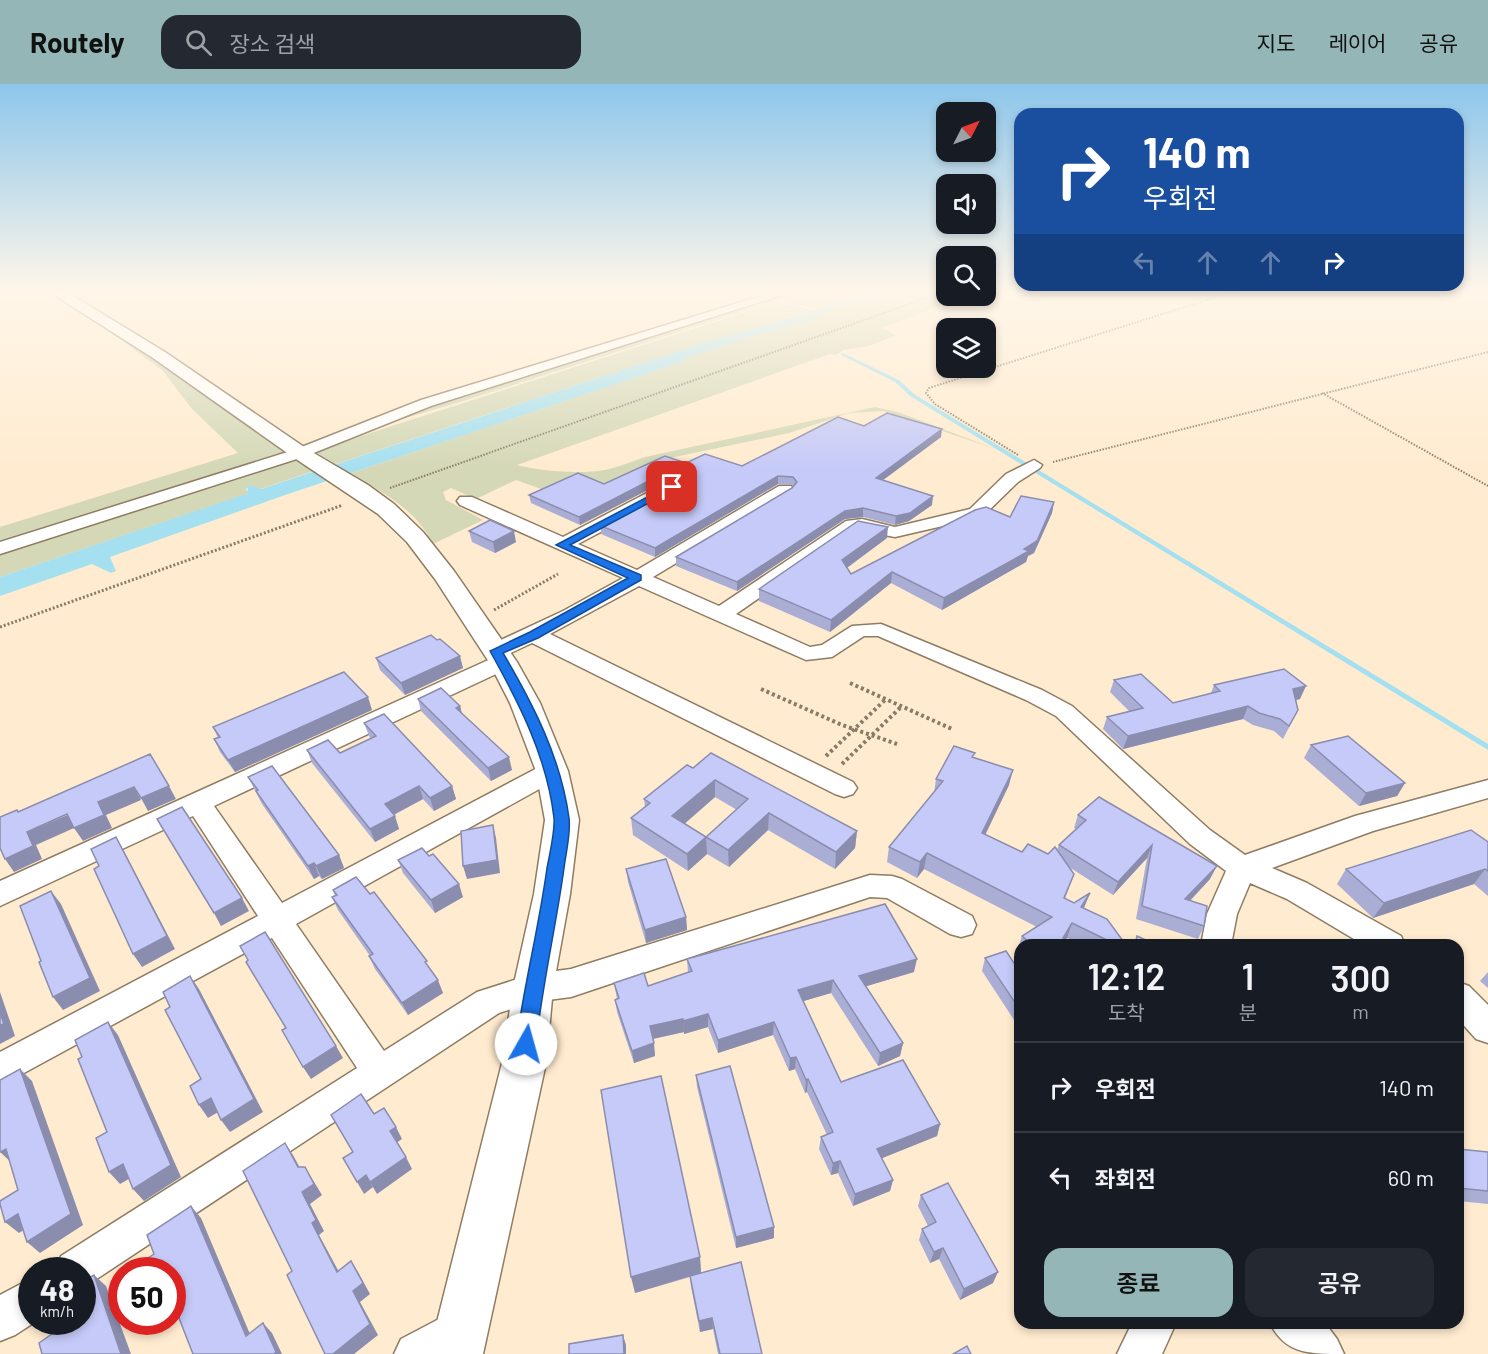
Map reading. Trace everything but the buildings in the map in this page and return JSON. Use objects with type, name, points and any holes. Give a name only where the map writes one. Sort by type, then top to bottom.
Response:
[{"type":"main road","points":[[151,350],[303,455],[364,493],[386,509],[415,537],[445,576],[500,657],[525,703],[552,771],[562,820],[552,894],[533,988],[524,1063],[460,1341]]},
{"type":"street","points":[[0,548],[303,455],[426,404],[596,350]]},
{"type":"street","points":[[720,615],[852,525],[862,524],[895,532],[976,513],[1011,478],[1030,467]]},
{"type":"street","points":[[562,545],[672,487]]},
{"type":"street","points":[[0,894],[198,803],[500,657],[785,490]]},
{"type":"street","points":[[466,501],[806,653],[819,654],[829,651],[856,631],[881,630],[1034,695],[1064,711],[1200,837],[1242,868],[1297,891],[1380,939]]},
{"type":"street","points":[[534,635],[844,789]]},
{"type":"street","points":[[0,1070],[552,771]]},
{"type":"street","points":[[1217,939],[1222,914],[1242,868],[1365,823],[1488,789]]},
{"type":"street","points":[[198,803],[379,1071]]},
{"type":"street","points":[[95,1257],[379,1071],[489,1002],[533,988],[571,983],[870,886],[892,887],[961,925]]},
{"type":"street","points":[[1464,1002],[1488,1028]]},
{"type":"street","points":[[0,1320],[18,1308]]},
{"type":"street","points":[[1139,1354],[1152,1329]]},
{"type":"street","points":[[1299,1329],[1310,1338],[1322,1354]]},
{"type":"street","points":[[416,1354],[460,1341]]},
{"type":"path","points":[[0,627],[364,493],[775,350]]},
{"type":"path","points":[[1048,350],[929,388],[926,393],[935,404],[1030,467],[1488,352]]},
{"type":"path","points":[[1322,393],[1488,486]]},
{"type":"path","points":[[475,620],[558,574]]},
{"type":"path","points":[[850,683],[952,729]]},
{"type":"path","points":[[761,689],[842,725],[897,744]]},
{"type":"path","points":[[825,756],[886,699]]},
{"type":"path","points":[[843,763],[902,706]]},
{"type":"green space","points":[[135,350],[142,350],[289,454],[0,544],[0,527],[238,453],[192,409],[163,371]]},
{"type":"green space","points":[[601,350],[622,350],[364,430],[428,404]]},
{"type":"green space","points":[[627,350],[682,350],[336,464],[314,451]]},
{"type":"green space","points":[[709,350],[843,350],[836,355],[830,354],[517,465],[563,472],[600,471],[645,457],[875,407],[898,412],[998,450],[884,411],[849,413],[789,433],[665,459],[602,487],[547,491],[516,480],[476,499],[451,488],[443,492],[446,500],[483,520],[433,544],[426,531],[408,511],[351,473],[684,361],[683,359]]},
{"type":"green space","points":[[295,458],[314,471],[260,489],[246,486],[247,494],[0,577],[0,551]]},
{"type":"water","points":[[682,350],[710,350],[684,359],[685,361],[285,495],[110,557],[116,571],[111,573],[92,564],[0,596],[0,577],[246,494],[248,489],[245,486],[261,489]]},
{"type":"waterway","points":[[842,354],[897,381],[912,395],[1488,747]]},
{"type":"route","points":[[526,1044],[533,988],[552,894],[562,820],[552,771],[525,703],[496,651],[534,635],[637,578],[562,545],[672,487]]}]
